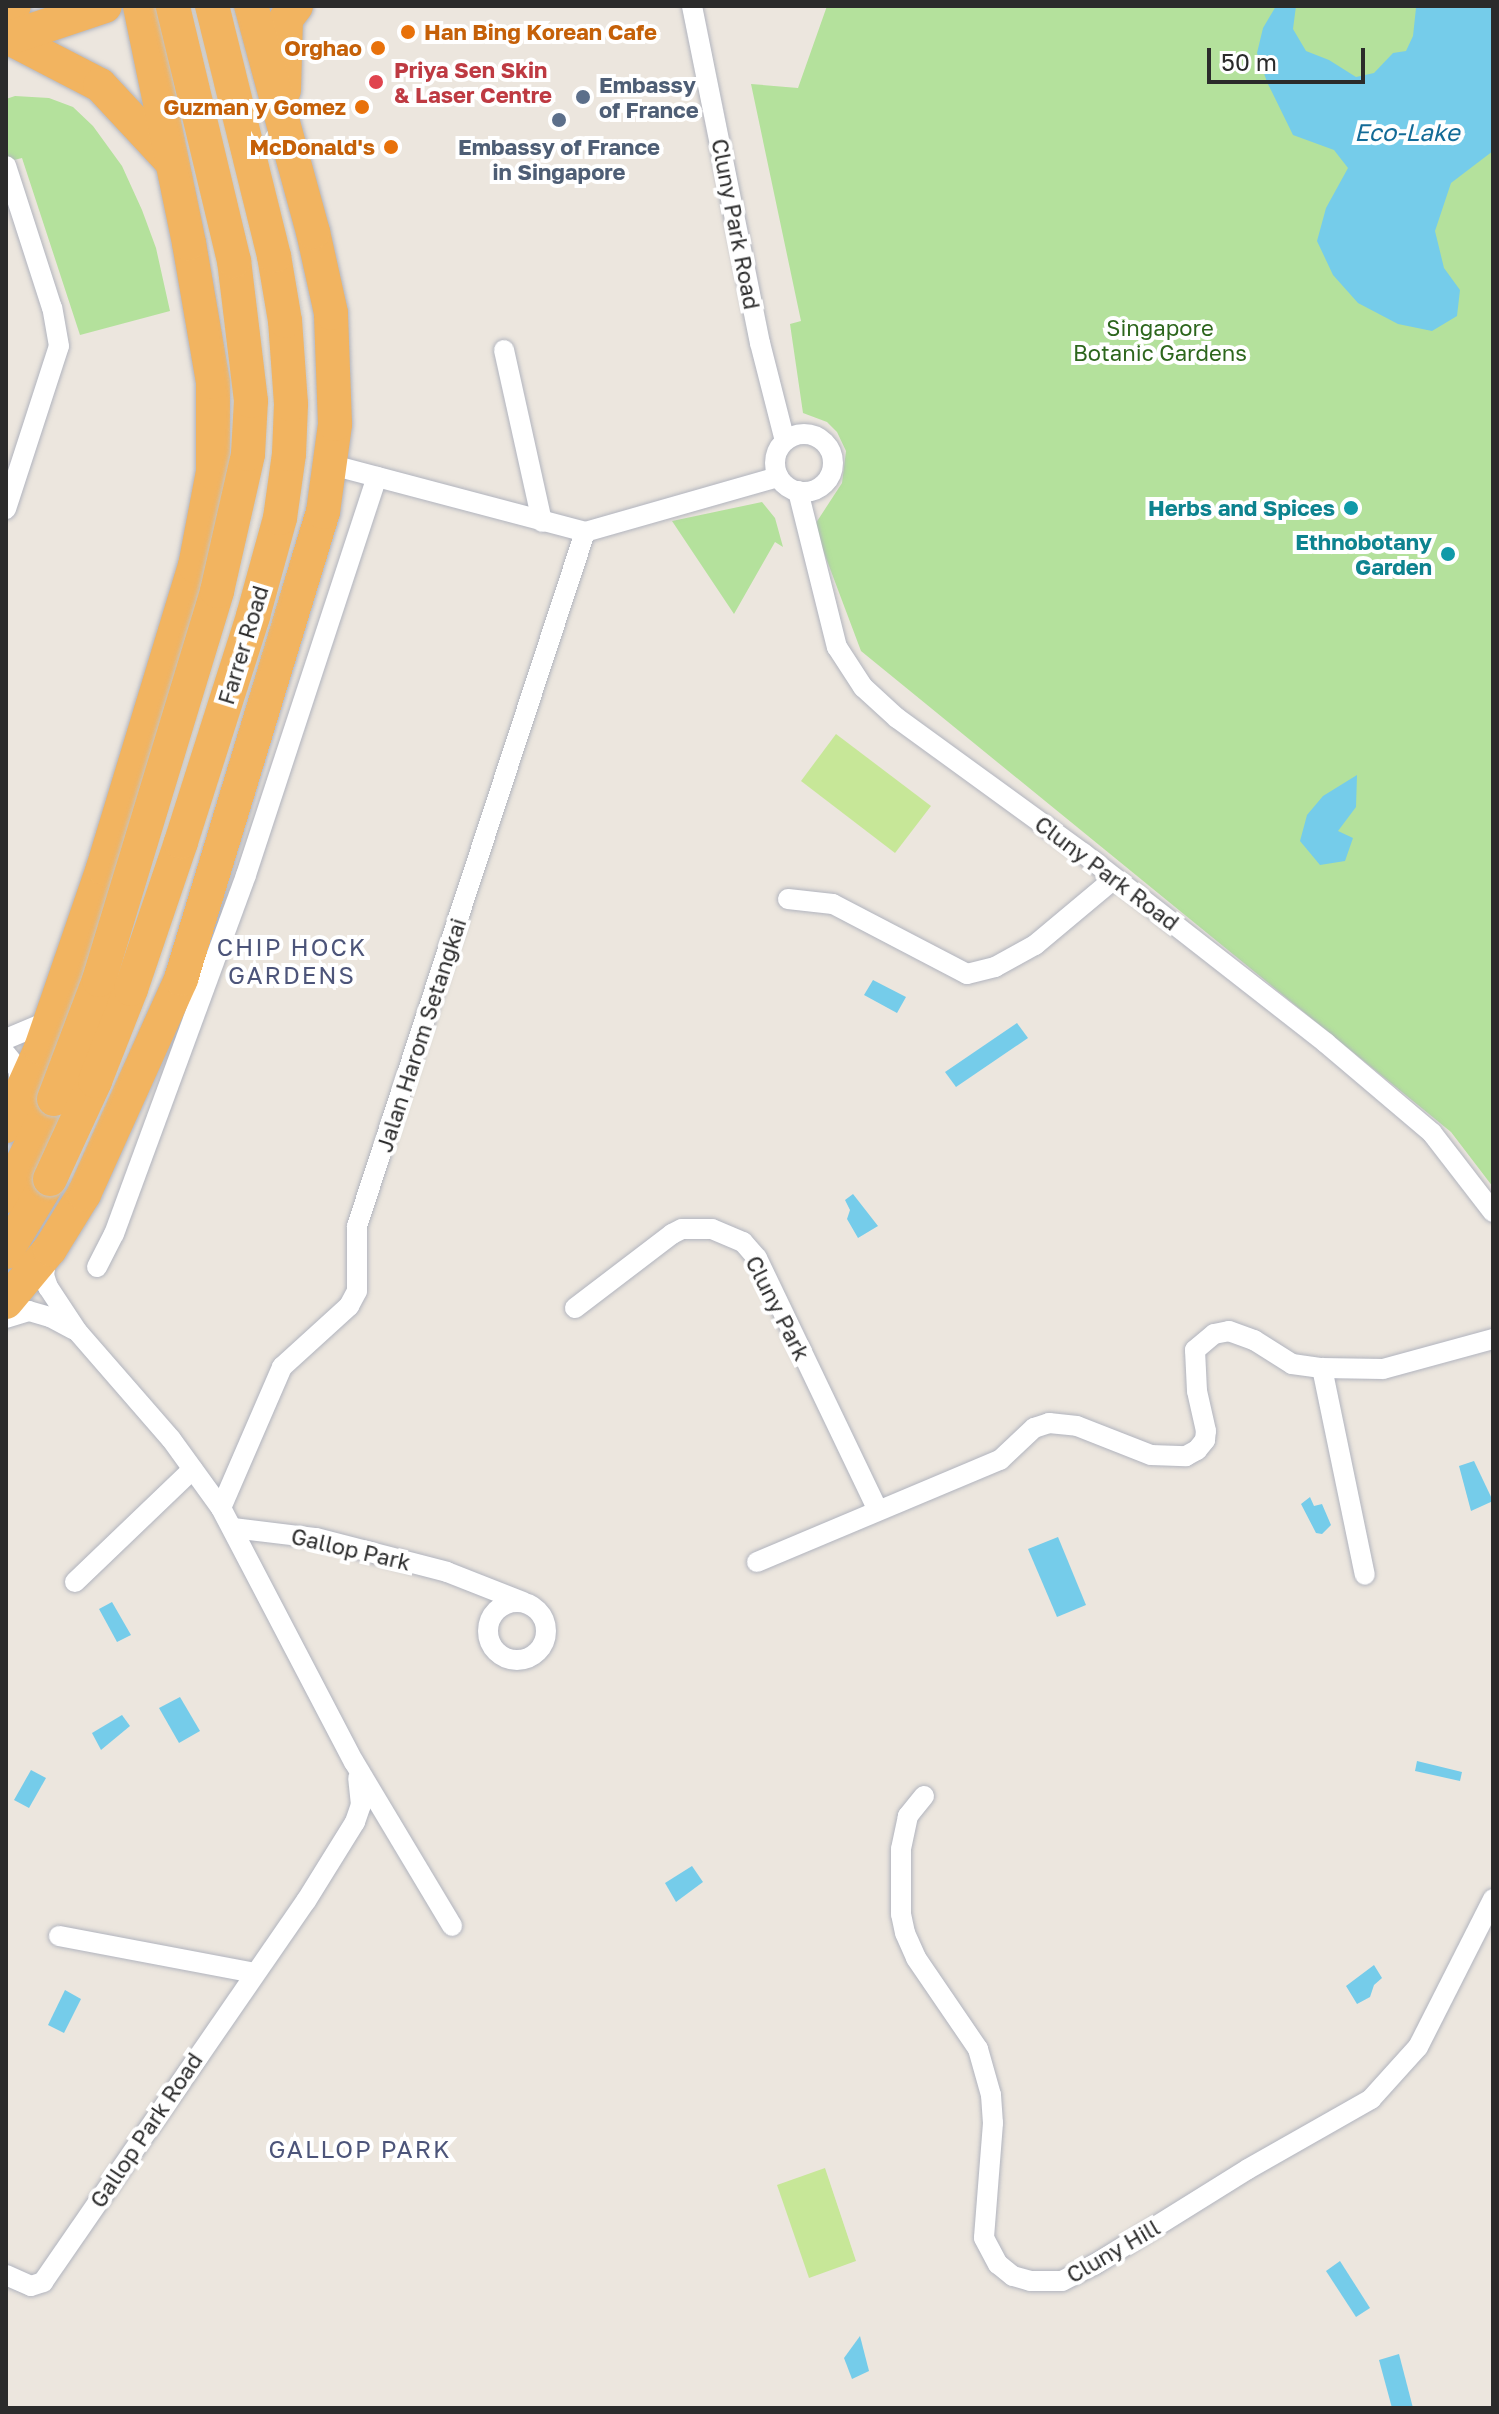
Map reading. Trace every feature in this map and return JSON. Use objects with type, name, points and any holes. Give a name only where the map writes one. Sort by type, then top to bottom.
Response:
[{"type":"highway","points":[[9,23],[105,6]]},
{"type":"highway","points":[[6,1126],[38,1096],[51,1020],[103,868],[195,566],[213,472],[213,382],[189,243],[140,6]]},
{"type":"highway","name":"Farrer Road","points":[[6,1196],[38,1096],[99,980],[217,591],[248,454],[251,401],[234,261],[173,6]]},
{"type":"highway","name":"Farrer Road","points":[[6,1252],[50,1179],[126,1002],[181,842],[257,602],[280,518],[289,454],[291,404],[286,335],[274,256],[212,6]]},
{"type":"highway","points":[[6,1302],[50,1249],[84,1194],[181,979],[293,616],[323,512],[332,465],[335,376],[331,313],[283,119],[251,6]]},
{"type":"highway","points":[[283,119],[286,19],[296,6]]},
{"type":"highway","points":[[9,23],[100,85],[172,163]]},
{"type":"highway","points":[[189,243],[205,203],[240,186],[272,187],[306,209]]},
{"type":"street","name":"Cluny Park Road","points":[[692,6],[760,343],[785,441]]},
{"type":"street","points":[[6,166],[52,308],[59,346],[6,509]]},
{"type":"street","points":[[504,350],[542,522]]},
{"type":"street","points":[[800,434],[823,441],[832,458],[832,470],[822,485],[813,490],[798,491],[784,485],[778,477],[775,458],[785,441],[800,434]]},
{"type":"street","points":[[332,465],[585,532],[778,477]]},
{"type":"street","points":[[97,1267],[114,1234],[246,875],[377,477]]},
{"type":"street","name":"Cluny Park Road","points":[[798,491],[837,647],[863,687],[897,718],[1115,878],[1316,1035],[1432,1133],[1493,1212]]},
{"type":"street","name":"Jalan Harom Setangkai","points":[[221,1508],[282,1367],[349,1306],[357,1291],[357,1226],[585,532]]},
{"type":"street","points":[[788,899],[833,904],[967,974],[995,967],[1035,945],[1115,878]]},
{"type":"street","points":[[6,1039],[51,1020]]},
{"type":"street","points":[[6,1054],[38,1096]]},
{"type":"street","name":"Cluny Park","points":[[575,1308],[682,1229],[712,1229],[743,1242],[757,1258],[877,1509]]},
{"type":"street","name":"Gallop Park Road","points":[[50,1249],[44,1275],[48,1287],[77,1331],[193,1469],[221,1508],[354,1762],[452,1926]]},
{"type":"street","name":"Gallop Park Road","points":[[6,1318],[29,1311],[50,1317],[77,1331]]},
{"type":"street","points":[[757,1562],[877,1509],[1000,1460],[1034,1428],[1049,1423],[1077,1426],[1151,1455],[1172,1458],[1197,1450],[1205,1440],[1207,1422],[1197,1391],[1195,1350],[1214,1334],[1229,1331],[1254,1340],[1292,1364],[1322,1368],[1383,1369],[1493,1339]]},
{"type":"street","points":[[1322,1368],[1365,1575]]},
{"type":"street","points":[[75,1582],[193,1469]]},
{"type":"street","name":"Gallop Park","points":[[233,1528],[316,1538],[467,1579],[523,1602]]},
{"type":"street","points":[[467,1579],[483,1593],[491,1645],[501,1655],[514,1660],[537,1653],[544,1643],[545,1622],[540,1613],[523,1602],[501,1607],[488,1625]]},
{"type":"street","name":"Gallop Park Road","points":[[6,2275],[38,2285],[306,1901],[355,1822],[362,1793],[354,1762]]},
{"type":"street","name":"Cluny Hill","points":[[924,1796],[908,1816],[901,1849],[901,1914],[905,1933],[916,1958],[978,2049],[983,2062],[991,2095],[993,2123],[984,2238],[998,2264],[1013,2276],[1030,2281],[1062,2281],[1094,2265],[1248,2169],[1371,2099],[1418,2047],[1493,1899]]},
{"type":"street","points":[[59,1936],[254,1973]]},
{"type":"green space","name":"Singapore Botanic Gardens","points":[[827,6],[1493,6],[1493,1187],[1451,1132],[861,651],[814,526],[842,483],[846,451],[837,432],[827,422],[803,413],[790,324],[801,321],[751,84],[798,88]]},
{"type":"green space","points":[[15,96],[49,98],[73,107],[93,126],[122,166],[156,248],[170,311],[80,335],[22,158],[6,162],[6,99]]},
{"type":"green space","points":[[762,502],[775,518],[783,547],[775,542],[734,614],[672,521]]},
{"type":"green space","points":[[836,734],[931,806],[895,853],[801,781]]},
{"type":"green space","points":[[825,2168],[856,2261],[809,2278],[777,2185]]},
{"type":"water","name":"Eco-Lake","points":[[1276,6],[1296,6],[1293,29],[1306,51],[1329,60],[1356,77],[1374,73],[1393,53],[1406,51],[1413,36],[1416,8],[1411,6],[1493,6],[1493,151],[1451,183],[1435,231],[1444,268],[1460,290],[1457,316],[1432,331],[1398,324],[1358,303],[1333,275],[1317,241],[1326,208],[1348,168],[1334,150],[1293,135],[1267,82],[1257,53],[1263,28]]},
{"type":"water","points":[[1357,775],[1356,807],[1338,831],[1353,838],[1345,861],[1320,865],[1300,841],[1307,815],[1323,796]]},
{"type":"water","points":[[873,980],[906,997],[897,1013],[864,995]]},
{"type":"water","points":[[1017,1023],[1028,1038],[956,1087],[945,1072]]},
{"type":"water","points":[[853,1194],[878,1226],[858,1238],[847,1219],[850,1210],[845,1200]]},
{"type":"water","points":[[1474,1461],[1493,1501],[1471,1511],[1459,1466]]},
{"type":"water","points":[[1310,1497],[1314,1506],[1322,1504],[1331,1525],[1322,1534],[1316,1533],[1301,1504]]},
{"type":"water","points":[[1058,1537],[1086,1605],[1057,1617],[1028,1549]]},
{"type":"water","points":[[112,1602],[131,1635],[117,1642],[99,1609]]},
{"type":"water","points":[[180,1697],[200,1731],[179,1743],[159,1708]]},
{"type":"water","points":[[122,1715],[130,1726],[101,1750],[92,1733]]},
{"type":"water","points":[[1417,1761],[1462,1772],[1460,1781],[1415,1771]]},
{"type":"water","points":[[31,1770],[46,1778],[29,1808],[14,1800]]},
{"type":"water","points":[[692,1866],[703,1882],[676,1902],[665,1883]]},
{"type":"water","points":[[1374,1965],[1382,1978],[1374,1985],[1370,1997],[1357,2004],[1346,1986]]},
{"type":"water","points":[[65,1990],[81,1999],[64,2033],[48,2025]]},
{"type":"water","points":[[1340,2261],[1370,2308],[1356,2317],[1326,2271]]},
{"type":"water","points":[[860,2336],[869,2371],[852,2379],[844,2358]]},
{"type":"water","points":[[1399,2354],[1413,2408],[1392,2408],[1379,2360]]},
{"type":"place","name":"Han Bing Korean Cafe","points":[[408,32]]},
{"type":"place","name":"Orghao","points":[[378,48]]},
{"type":"place","name":"Priya Sen Skin & Laser Centre","points":[[376,82]]},
{"type":"place","name":"Embassy of France","points":[[583,97]]},
{"type":"place","name":"Guzman y Gomez","points":[[362,107]]},
{"type":"place","name":"Embassy of France in Singapore","points":[[559,120]]},
{"type":"place","name":"McDonald's","points":[[391,147]]},
{"type":"place","name":"Herbs and Spices","points":[[1351,508]]},
{"type":"place","name":"Ethnobotany Garden","points":[[1448,554]]},
{"type":"district","name":"CHIP HOCK GARDENS","points":[[292,961]]},
{"type":"district","name":"GALLOP PARK","points":[[360,2149]]}]
